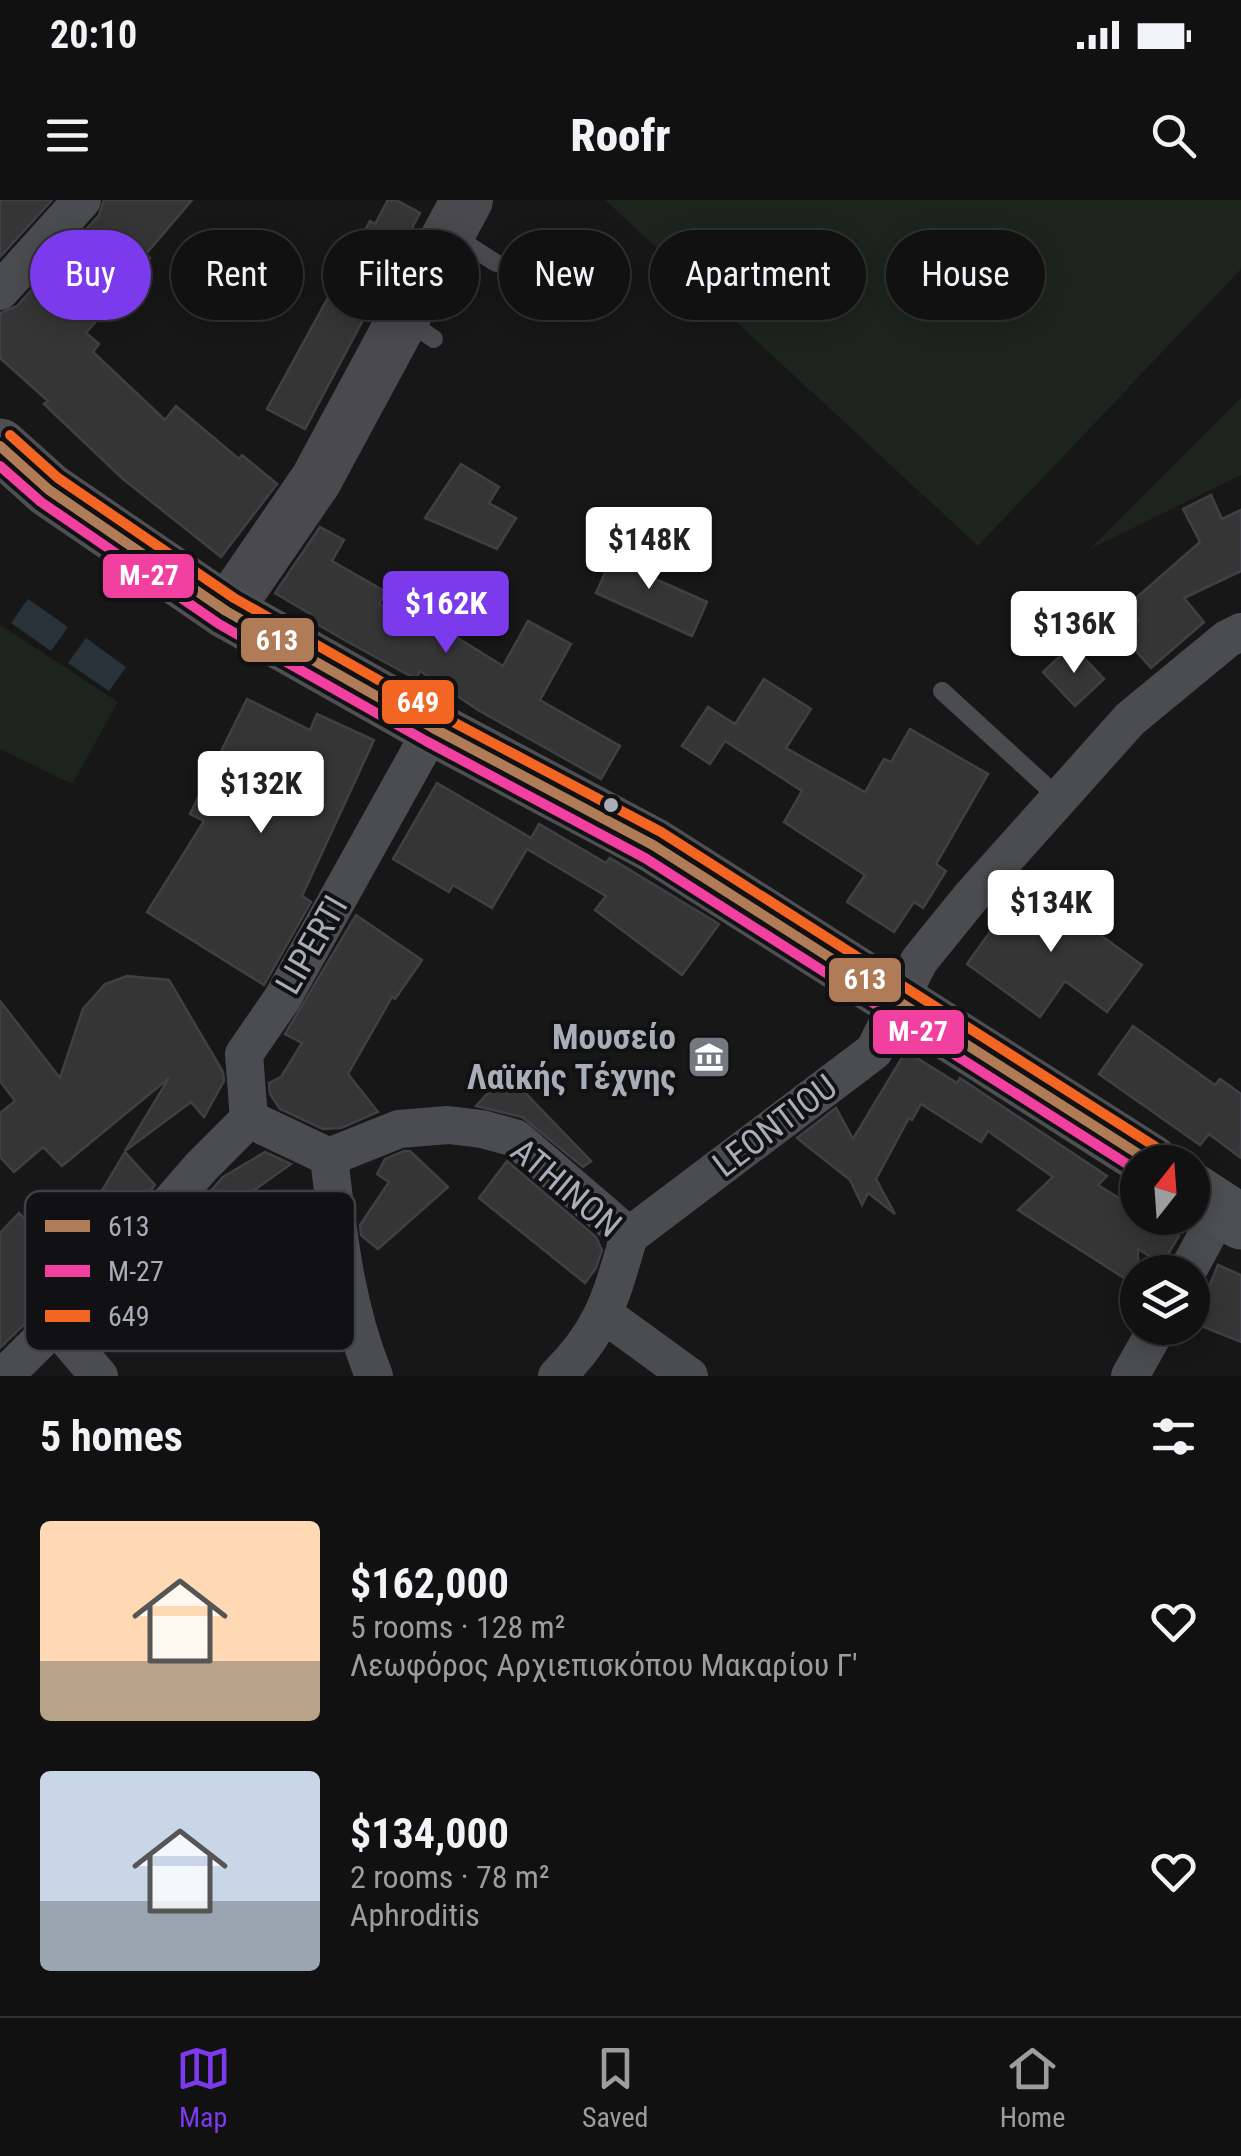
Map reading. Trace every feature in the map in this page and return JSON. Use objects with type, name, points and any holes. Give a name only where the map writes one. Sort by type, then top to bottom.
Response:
[{"type":"main road","points":[[226,611],[420,329],[458,217]]},
{"type":"main road","points":[[0,446],[49,490],[226,611],[433,728],[654,845],[1125,1145]]},
{"type":"street","points":[[0,291],[82,200]]},
{"type":"street","name":"LEONTIOU","points":[[630,1236],[874,1051],[919,962],[970,898],[1130,719],[1227,639],[1241,632]]},
{"type":"street","name":"LIPERTI","points":[[249,1119],[244,1054],[282,999],[433,728]]},
{"type":"street","points":[[180,1191],[249,1119],[329,1157],[333,1191]]},
{"type":"street","name":"ATHINON","points":[[329,1157],[400,1129],[448,1125],[482,1129],[515,1138],[630,1236],[605,1315],[582,1352],[557,1376]]},
{"type":"street","points":[[1195,1255],[1218,1207]]},
{"type":"street","points":[[605,1315],[688,1376]]},
{"type":"street","points":[[355,1324],[374,1376]]},
{"type":"street","points":[[1130,1376],[1147,1345]]},
{"type":"street","points":[[4,1376],[30,1351]]},
{"type":"street","points":[[78,1351],[99,1376]]},
{"type":"lane","points":[[458,217],[496,263]]},
{"type":"lane","points":[[942,691],[1059,798]]},
{"type":"shaded area","points":[[605,200],[1241,200],[1241,269],[978,546],[734,320],[866,320],[866,230],[650,230],[650,242]]},
{"type":"shaded area","points":[[1241,398],[1241,475],[1090,549]]},
{"type":"shaded area","points":[[28,599],[68,627],[51,651],[11,623]]},
{"type":"shaded area","points":[[0,625],[118,702],[72,784],[0,749]]},
{"type":"shaded area","points":[[86,638],[126,667],[109,691],[68,663]]},
{"type":"building","points":[[0,200],[52,200],[0,257]]},
{"type":"building","points":[[104,200],[192,200],[151,248],[151,230],[85,230],[99,215]]},
{"type":"building","points":[[388,200],[396,200],[420,213],[411,230],[365,230],[370,221],[375,224]]},
{"type":"building","points":[[30,292],[30,320],[97,320],[86,333],[99,344],[93,352],[165,420],[176,406],[239,459],[242,455],[277,484],[221,557],[123,479],[44,404],[48,401],[0,358],[0,313],[17,306]]},
{"type":"building","points":[[323,307],[323,320],[363,320],[305,429],[267,409]]},
{"type":"building","points":[[461,464],[499,487],[489,503],[516,518],[497,549],[425,518]]},
{"type":"building","points":[[1211,495],[1222,519],[1241,510],[1241,571],[1184,598],[1204,622],[1151,668],[1122,635],[1140,619],[1108,634],[1103,627],[1200,542],[1183,509]]},
{"type":"building","points":[[320,527],[344,540],[332,561],[386,592],[379,604],[448,642],[453,635],[503,666],[528,621],[571,644],[540,700],[620,746],[601,779],[478,710],[420,671],[416,679],[348,642],[275,593]]},
{"type":"building","points":[[619,542],[652,557],[644,574],[707,602],[692,636],[596,593]]},
{"type":"building","points":[[1072,645],[1104,679],[1075,706],[1043,672]]},
{"type":"building","points":[[764,679],[811,709],[786,748],[865,792],[884,759],[891,762],[910,729],[988,774],[936,864],[946,871],[923,908],[914,902],[894,932],[847,902],[865,875],[784,822],[802,791],[725,741],[710,764],[682,746],[708,707],[735,724]]},
{"type":"building","points":[[247,699],[310,730],[317,714],[374,740],[302,896],[311,902],[264,985],[147,912],[204,821],[190,814]]},
{"type":"building","points":[[437,783],[531,838],[539,824],[606,863],[610,858],[719,924],[682,975],[595,910],[606,896],[527,849],[492,908],[453,885],[449,892],[393,859]]},
{"type":"building","points":[[1026,882],[1142,965],[1107,1012],[1065,981],[1040,1017],[967,964]]},
{"type":"building","points":[[356,915],[422,960],[395,999],[392,997],[348,1074],[378,1112],[341,1128],[323,1129],[280,1109],[270,1094],[269,1083],[281,1077],[302,1043],[285,1034]]},
{"type":"building","points":[[127,976],[169,980],[223,1072],[224,1081],[204,1117],[191,1102],[125,1151],[169,1078],[62,1166],[43,1147],[14,1172],[0,1157],[0,1113],[15,1101],[0,1081],[0,1001],[60,1078],[83,1009],[105,984]]},
{"type":"building","points":[[1133,1026],[1215,1085],[1220,1079],[1241,1094],[1241,1158],[1209,1134],[1200,1145],[1099,1074]]},
{"type":"building","points":[[906,1051],[957,1083],[960,1078],[1107,1176],[1098,1185],[1120,1199],[1120,1235],[1179,1236],[1167,1255],[1148,1255],[1138,1249],[1138,1255],[1120,1255],[1120,1275],[1018,1210],[1053,1177],[988,1131],[981,1142],[921,1104],[912,1120],[909,1118],[876,1179],[895,1214],[868,1193],[862,1205],[850,1180],[797,1138],[836,1108],[853,1139]]},
{"type":"building","points":[[506,1073],[591,1161],[583,1167],[522,1117],[476,1106]]},
{"type":"building","points":[[410,1151],[448,1187],[378,1249],[361,1235],[360,1225],[389,1182],[377,1174],[385,1159]]},
{"type":"building","points":[[125,1152],[155,1185],[150,1191],[102,1191]]},
{"type":"building","points":[[265,1152],[291,1164],[253,1191],[211,1191],[223,1177]]},
{"type":"building","points":[[507,1161],[596,1237],[602,1250],[585,1283],[479,1198]]},
{"type":"building","points":[[19,1213],[25,1219],[25,1324],[0,1348],[0,1233]]},
{"type":"building","points":[[1218,1265],[1241,1275],[1241,1342],[1210,1329],[1210,1284]]},
{"type":"transit line","name":"649","points":[[10,435],[58,478],[234,598],[440,715],[661,832],[1153,1145]]},
{"type":"transit line","name":"613","points":[[0,446],[49,490],[226,611],[433,728],[653,845],[1124,1145]]},
{"type":"transit line","name":"M-27","points":[[0,466],[41,502],[219,624],[645,858],[1120,1160]]},
{"type":"place","name":"Μουσείο Λαϊκής Τέχνης","points":[[709,1057]]}]
